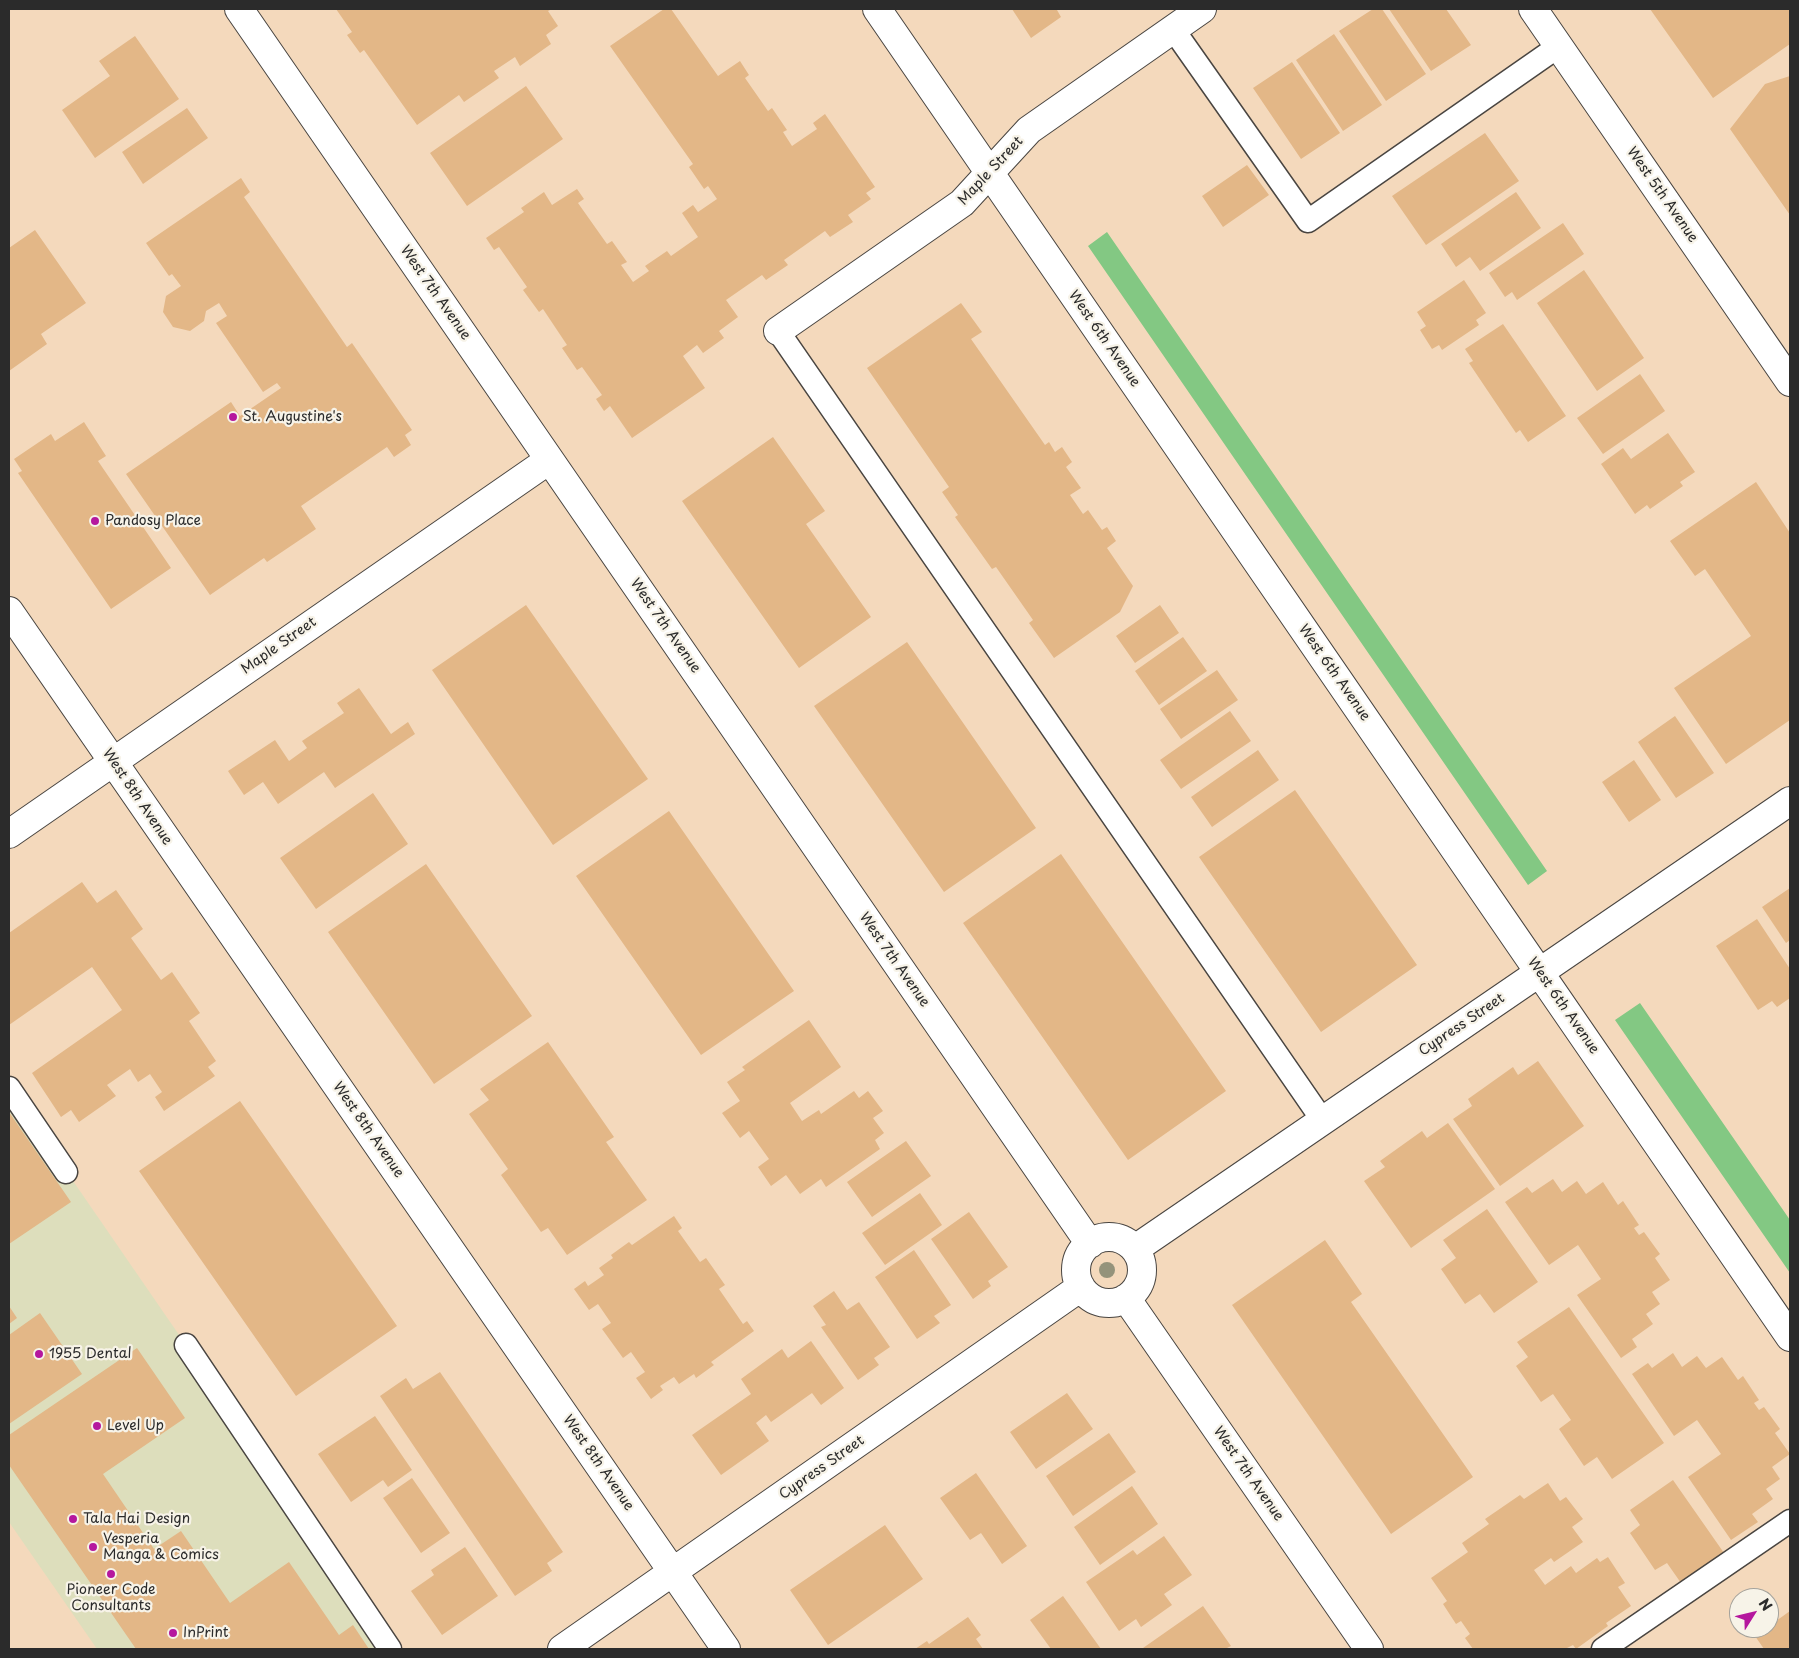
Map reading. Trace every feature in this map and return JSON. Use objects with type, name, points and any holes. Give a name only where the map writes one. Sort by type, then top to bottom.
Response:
[{"type":"street","name":"West 7th Avenue","points":[[239,9],[1090,1244]]},
{"type":"street","name":"West 6th Avenue","points":[[877,9],[1790,1336]]},
{"type":"street","name":"Maple Street","points":[[778,331],[962,203],[1029,130],[1202,9]]},
{"type":"street","name":"West 5th Avenue","points":[[1533,9],[1790,382]]},
{"type":"street","name":"Maple Street","points":[[9,834],[549,460]]},
{"type":"street","name":"West 8th Avenue","points":[[9,611],[726,1649]]},
{"type":"street","name":"Cypress Street","points":[[1135,1249],[1790,801]]},
{"type":"street","points":[[1118,1238],[1135,1249],[1140,1259],[1142,1270],[1140,1281],[1135,1290],[1126,1298],[1117,1302],[1107,1303],[1096,1301],[1081,1287],[1076,1268],[1078,1259],[1090,1244],[1098,1239],[1118,1238]]},
{"type":"street","name":"Cypress Street","points":[[562,1649],[1081,1287]]},
{"type":"street","name":"West 7th Avenue","points":[[1126,1298],[1369,1649]]},
{"type":"lane","points":[[1173,29],[1308,221],[1559,46]]},
{"type":"lane","points":[[778,331],[1323,1121]]},
{"type":"lane","points":[[9,1088],[66,1172]]},
{"type":"lane","points":[[186,1345],[390,1649]]},
{"type":"lane","points":[[1603,1649],[1790,1521]]},
{"type":"shaded area","points":[[9,1088],[186,1345],[390,1649],[97,1649],[9,1522]]},
{"type":"green space","points":[[1107,232],[1547,871],[1528,885],[1088,246]]},
{"type":"green space","points":[[1640,1003],[1790,1220],[1790,1273],[1615,1020]]},
{"type":"building","points":[[336,9],[552,9],[548,11],[558,26],[546,35],[551,44],[520,66],[515,57],[494,71],[499,78],[464,102],[459,95],[417,125],[364,50],[360,53],[347,35],[352,32]]},
{"type":"building","points":[[664,9],[671,9],[718,76],[740,61],[749,75],[745,78],[768,111],[772,108],[787,130],[783,132],[792,146],[817,129],[813,123],[825,114],[875,187],[866,193],[871,199],[848,215],[853,222],[830,237],[825,231],[784,260],[788,265],[766,280],[762,275],[726,300],[738,317],[719,331],[724,338],[703,353],[697,345],[683,356],[705,388],[632,438],[610,406],[604,411],[596,399],[602,395],[582,367],[577,370],[562,348],[567,345],[543,309],[539,312],[523,290],[527,287],[499,247],[494,250],[486,238],[524,212],[521,208],[544,192],[552,205],[577,189],[584,199],[578,203],[607,244],[612,241],[627,262],[621,265],[633,282],[649,271],[645,266],[667,251],[671,256],[698,237],[682,213],[693,205],[698,212],[717,199],[708,186],[704,189],[689,167],[693,164],[610,46]]},
{"type":"building","points":[[1012,9],[1059,9],[1057,10],[1061,17],[1031,38]]},
{"type":"building","points":[[1373,9],[1382,9],[1426,74],[1386,101],[1339,31]]},
{"type":"building","points":[[1389,9],[1446,9],[1471,45],[1431,71]]},
{"type":"building","points":[[1650,9],[1790,9],[1790,44],[1713,98]]},
{"type":"building","points":[[1334,34],[1382,105],[1343,131],[1296,60]]},
{"type":"building","points":[[135,36],[179,99],[95,158],[62,110],[110,76],[99,61]]},
{"type":"building","points":[[1292,62],[1340,133],[1301,159],[1253,88]]},
{"type":"building","points":[[1790,76],[1790,215],[1730,129],[1765,84]]},
{"type":"building","points":[[526,86],[563,139],[467,206],[430,153]]},
{"type":"building","points":[[187,108],[208,138],[143,184],[122,152]]},
{"type":"building","points":[[1485,133],[1519,181],[1426,245],[1392,196]]},
{"type":"building","points":[[1247,165],[1269,195],[1223,227],[1202,196]]},
{"type":"building","points":[[241,178],[250,192],[244,197],[347,347],[352,343],[412,430],[405,435],[411,445],[394,457],[387,447],[301,506],[316,529],[267,562],[264,558],[210,595],[126,474],[231,402],[240,416],[281,388],[277,383],[263,392],[216,323],[227,316],[219,303],[206,311],[204,321],[190,331],[173,327],[163,312],[166,296],[181,286],[172,274],[169,276],[146,243]]},
{"type":"building","points":[[1516,192],[1541,228],[1480,271],[1470,257],[1456,267],[1441,244]]},
{"type":"building","points":[[1563,223],[1584,254],[1517,300],[1512,292],[1505,297],[1489,273]]},
{"type":"building","points":[[35,230],[86,303],[41,334],[47,344],[9,371],[9,248]]},
{"type":"building","points":[[1584,270],[1644,358],[1597,391],[1537,303]]},
{"type":"building","points":[[1464,280],[1486,313],[1476,320],[1479,325],[1442,350],[1439,345],[1432,349],[1420,330],[1426,326],[1417,312]]},
{"type":"building","points":[[961,303],[982,332],[971,339],[1045,445],[1049,442],[1055,452],[1062,447],[1072,462],[1066,467],[1081,488],[1070,495],[1083,514],[1088,510],[1102,530],[1107,527],[1116,541],[1107,548],[1133,586],[1120,612],[1054,658],[1029,623],[1033,620],[996,567],[992,569],[955,517],[958,515],[942,492],[949,487],[867,368]]},
{"type":"building","points":[[1503,324],[1566,416],[1528,442],[1520,430],[1516,433],[1469,363],[1473,361],[1465,349]]},
{"type":"building","points":[[1640,374],[1665,411],[1603,454],[1577,418]]},
{"type":"building","name":"Pandosy Place","points":[[84,422],[106,456],[98,461],[171,568],[111,609],[18,473],[22,471],[14,459],[51,434],[55,441]]},
{"type":"building","points":[[1668,433],[1695,472],[1680,482],[1683,486],[1650,509],[1647,505],[1635,514],[1601,464],[1623,448],[1631,459]]},
{"type":"building","points":[[773,437],[825,511],[806,524],[871,617],[799,668],[682,501]]},
{"type":"building","points":[[1756,482],[1790,533],[1790,720],[1726,764],[1674,688],[1751,636],[1705,569],[1695,576],[1670,541]]},
{"type":"building","points":[[526,605],[648,779],[553,845],[432,670]]},
{"type":"building","points":[[1160,605],[1179,633],[1135,663],[1116,636]]},
{"type":"building","points":[[1183,637],[1207,671],[1159,705],[1135,671]]},
{"type":"building","points":[[907,642],[1036,828],[944,892],[814,706]]},
{"type":"building","points":[[1217,670],[1238,700],[1181,739],[1160,709]]},
{"type":"building","points":[[359,688],[391,734],[408,722],[415,734],[335,788],[324,772],[278,804],[263,782],[244,795],[228,771],[275,740],[289,761],[307,748],[302,741],[344,713],[337,703]]},
{"type":"building","points":[[1230,711],[1251,741],[1181,789],[1160,760]]},
{"type":"building","points":[[1675,716],[1714,773],[1676,798],[1638,742]]},
{"type":"building","points":[[1258,750],[1279,780],[1212,827],[1191,797]]},
{"type":"building","points":[[1634,760],[1661,800],[1629,822],[1602,782]]},
{"type":"building","points":[[1295,790],[1417,965],[1321,1032],[1199,857]]},
{"type":"building","points":[[373,793],[408,844],[316,909],[280,858]]},
{"type":"building","points":[[669,811],[794,991],[701,1055],[576,876]]},
{"type":"building","points":[[1061,854],[1226,1091],[1128,1160],[963,923]]},
{"type":"building","points":[[426,864],[532,1016],[434,1084],[328,932]]},
{"type":"building","points":[[82,882],[97,903],[116,890],[143,929],[131,938],[161,980],[172,972],[200,1013],[189,1021],[216,1061],[208,1067],[215,1076],[164,1111],[155,1097],[162,1092],[150,1074],[138,1082],[130,1069],[107,1085],[116,1096],[79,1122],[71,1110],[61,1117],[32,1073],[122,1010],[92,967],[9,1025],[9,933]]},
{"type":"building","points":[[1790,888],[1790,940],[1786,943],[1762,907]]},
{"type":"building","points":[[1757,919],[1790,969],[1790,998],[1777,1007],[1772,1001],[1758,1010],[1716,946]]},
{"type":"building","points":[[809,1020],[841,1067],[790,1103],[802,1121],[819,1110],[821,1114],[854,1091],[859,1098],[868,1091],[883,1111],[873,1118],[884,1133],[875,1140],[880,1149],[826,1187],[821,1179],[800,1194],[786,1175],[771,1186],[758,1167],[769,1159],[749,1131],[740,1138],[722,1113],[740,1101],[727,1082],[745,1070],[742,1067]]},
{"type":"building","points":[[548,1042],[614,1137],[606,1142],[647,1200],[567,1255],[548,1228],[541,1232],[501,1175],[508,1169],[469,1114],[489,1100],[480,1089]]},
{"type":"building","points":[[1538,1061],[1584,1126],[1500,1186],[1453,1119],[1472,1106],[1468,1099],[1513,1067],[1518,1075]]},
{"type":"building","points":[[240,1101],[397,1326],[296,1396],[139,1171]]},
{"type":"building","points":[[9,1112],[71,1202],[9,1244]]},
{"type":"building","points":[[1448,1123],[1495,1189],[1411,1248],[1364,1181],[1385,1167],[1380,1161],[1422,1131],[1427,1138]]},
{"type":"building","points":[[906,1141],[931,1176],[872,1217],[847,1182]]},
{"type":"building","points":[[1553,1179],[1562,1192],[1577,1181],[1586,1194],[1603,1182],[1618,1205],[1623,1201],[1639,1225],[1634,1228],[1639,1235],[1644,1232],[1660,1254],[1655,1258],[1670,1280],[1652,1292],[1660,1304],[1646,1314],[1653,1324],[1632,1339],[1637,1347],[1621,1358],[1577,1295],[1601,1279],[1578,1245],[1549,1265],[1505,1202],[1527,1187],[1532,1193]]},
{"type":"building","points":[[920,1193],[942,1225],[885,1265],[862,1233]]},
{"type":"building","points":[[1487,1209],[1538,1282],[1494,1313],[1480,1294],[1465,1304],[1441,1269],[1456,1258],[1443,1240]]},
{"type":"building","points":[[969,1212],[1008,1267],[988,1281],[991,1286],[973,1299],[931,1239]]},
{"type":"building","points":[[674,1216],[682,1228],[678,1231],[700,1262],[706,1258],[725,1285],[719,1289],[743,1324],[747,1321],[754,1331],[711,1362],[714,1365],[696,1378],[694,1374],[679,1384],[674,1377],[660,1386],[663,1390],[651,1399],[636,1378],[645,1372],[631,1352],[623,1358],[602,1329],[611,1323],[598,1304],[589,1310],[574,1289],[585,1281],[588,1286],[604,1275],[599,1268],[613,1258],[611,1255],[629,1242],[632,1245]]},
{"type":"building","points":[[1325,1240],[1362,1294],[1351,1302],[1473,1477],[1391,1534],[1232,1305]]},
{"type":"building","points":[[914,1250],[951,1305],[934,1316],[940,1323],[917,1339],[875,1277]]},
{"type":"building","points":[[834,1291],[847,1310],[859,1302],[890,1347],[874,1358],[879,1365],[858,1380],[821,1327],[826,1325],[813,1306]]},
{"type":"building","points":[[9,1306],[17,1318],[9,1324]]},
{"type":"building","points":[[1569,1307],[1664,1443],[1612,1479],[1597,1457],[1584,1466],[1559,1429],[1571,1420],[1553,1394],[1541,1402],[1516,1366],[1528,1357],[1517,1342]]},
{"type":"building","name":"1955 Dental","points":[[40,1313],[82,1374],[9,1424],[9,1335]]},
{"type":"building","points":[[811,1341],[844,1388],[821,1405],[812,1393],[771,1422],[766,1415],[756,1423],[769,1441],[721,1475],[692,1435],[751,1394],[741,1379],[782,1349],[788,1358]]},
{"type":"building","points":[[137,1348],[185,1418],[103,1474],[154,1549],[181,1531],[230,1603],[289,1562],[339,1635],[353,1625],[369,1649],[136,1649],[9,1465],[9,1435]]},
{"type":"building","points":[[1673,1353],[1682,1367],[1697,1356],[1706,1368],[1722,1357],[1738,1380],[1743,1376],[1759,1400],[1754,1403],[1759,1410],[1764,1407],[1780,1429],[1775,1433],[1790,1454],[1772,1467],[1780,1479],[1766,1489],[1773,1499],[1752,1514],[1758,1522],[1731,1540],[1688,1477],[1721,1454],[1697,1420],[1674,1436],[1632,1374],[1648,1363],[1652,1368]]},
{"type":"building","points":[[440,1372],[563,1552],[547,1563],[552,1571],[515,1596],[380,1396],[406,1378],[413,1389]]},
{"type":"building","points":[[1067,1393],[1093,1429],[1036,1469],[1010,1432]]},
{"type":"building","points":[[375,1416],[412,1470],[388,1487],[383,1480],[351,1502],[318,1454]]},
{"type":"building","points":[[1109,1433],[1136,1472],[1073,1516],[1046,1476]]},
{"type":"building","points":[[976,1473],[1027,1546],[1002,1564],[981,1533],[970,1540],[940,1498]]},
{"type":"building","points":[[412,1478],[450,1533],[421,1553],[383,1498]]},
{"type":"building","points":[[1673,1480],[1724,1553],[1681,1583],[1667,1563],[1655,1570],[1630,1533],[1640,1525],[1630,1510]]},
{"type":"building","points":[[1548,1483],[1560,1501],[1566,1497],[1583,1519],[1572,1527],[1583,1542],[1554,1562],[1551,1558],[1534,1570],[1545,1585],[1571,1566],[1576,1573],[1597,1558],[1600,1562],[1608,1557],[1625,1583],[1618,1587],[1631,1606],[1606,1623],[1608,1626],[1576,1649],[1573,1645],[1565,1649],[1473,1649],[1465,1638],[1470,1634],[1461,1621],[1456,1624],[1443,1604],[1447,1601],[1431,1578],[1468,1552],[1462,1543],[1489,1524],[1485,1519],[1520,1495],[1524,1499]]},
{"type":"building","points":[[1132,1486],[1158,1524],[1100,1565],[1074,1527]]},
{"type":"building","points":[[885,1525],[923,1579],[828,1645],[790,1590]]},
{"type":"building","points":[[1164,1536],[1192,1575],[1164,1594],[1172,1605],[1141,1627],[1136,1619],[1119,1631],[1086,1582],[1133,1550],[1137,1555]]},
{"type":"building","points":[[465,1547],[498,1596],[442,1635],[411,1591],[434,1575],[431,1570]]},
{"type":"building","points":[[1063,1596],[1101,1649],[1051,1649],[1030,1620]]},
{"type":"building","points":[[1203,1606],[1231,1646],[1225,1649],[1143,1648]]},
{"type":"building","points":[[1790,1611],[1790,1649],[1764,1649],[1756,1638],[1779,1638],[1779,1619]]},
{"type":"building","points":[[968,1617],[981,1635],[976,1639],[983,1649],[915,1649],[927,1641],[929,1644]]},
{"type":"place","name":"St. Augustine's","points":[[233,417]]},
{"type":"place","name":"Pandosy Place","points":[[95,521]]},
{"type":"place","name":"1955 Dental","points":[[39,1354]]},
{"type":"place","name":"Level Up","points":[[97,1426]]},
{"type":"place","name":"Tala Hai Design","points":[[73,1519]]},
{"type":"place","name":"Vesperia Manga & Comics","points":[[93,1547]]},
{"type":"place","name":"Pioneer Code Consultants","points":[[111,1574]]},
{"type":"place","name":"InPrint","points":[[173,1633]]}]
